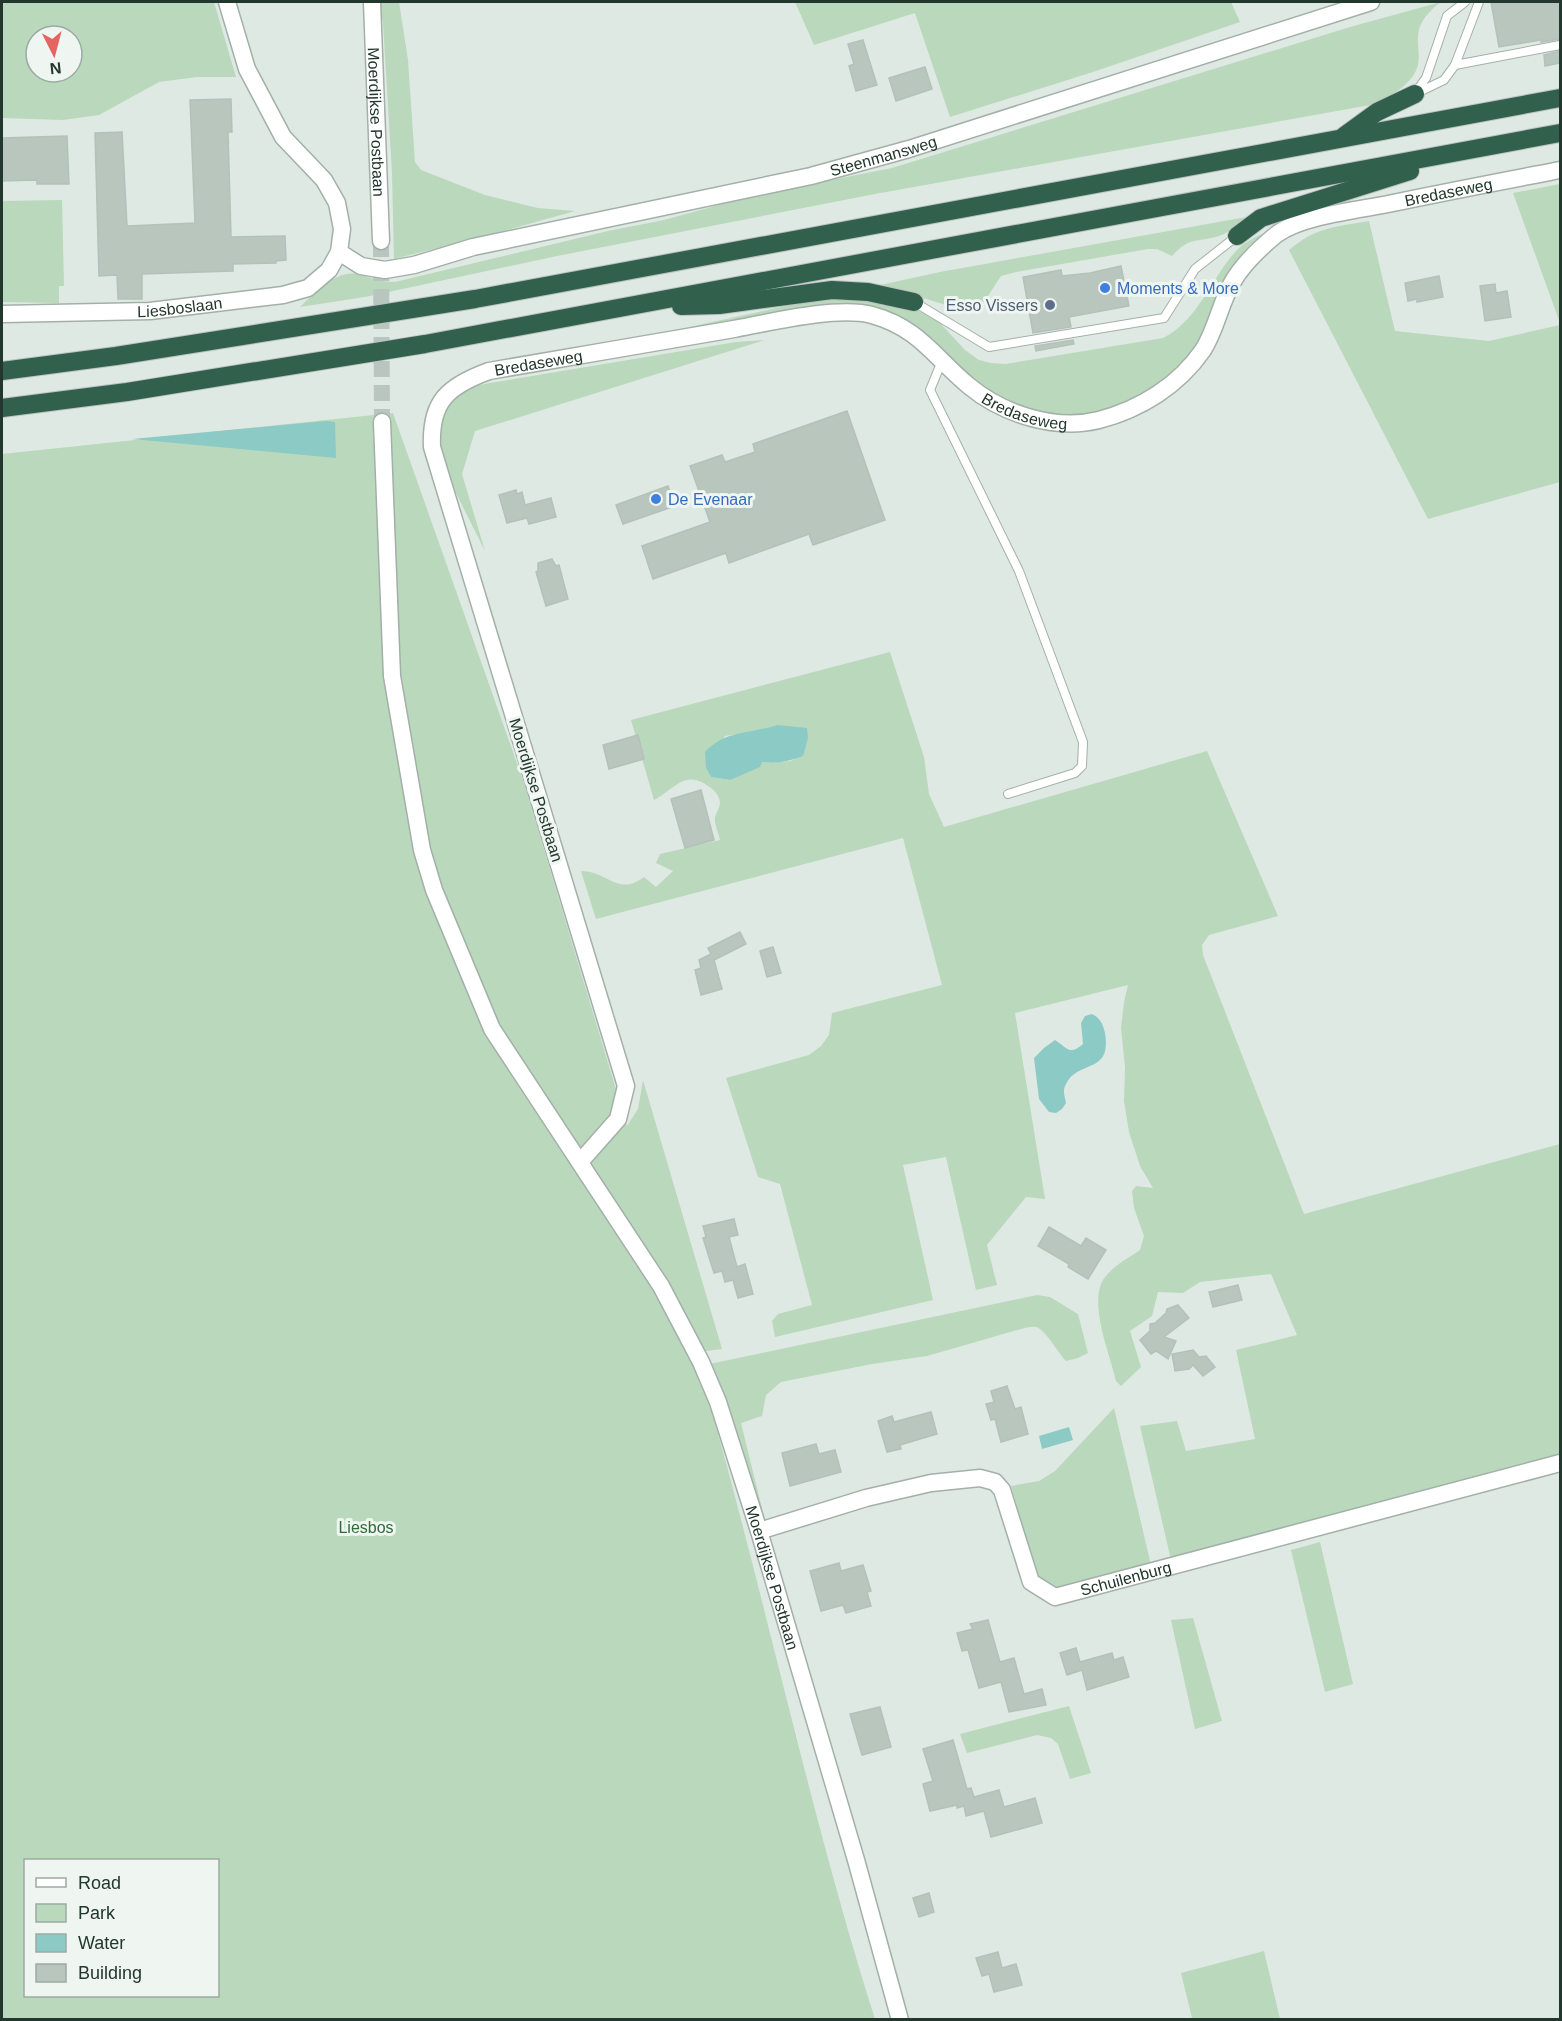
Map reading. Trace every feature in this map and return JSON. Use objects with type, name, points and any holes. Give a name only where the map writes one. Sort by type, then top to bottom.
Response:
[{"type":"highway","points":[[1340,139],[1377,111],[1415,94]]},
{"type":"highway","points":[[5,370],[116,356],[475,299],[1560,98]]},
{"type":"highway","points":[[2,408],[127,392],[327,361],[631,307],[1560,133]]},
{"type":"highway","points":[[1237,236],[1261,218],[1475,149]]},
{"type":"highway","points":[[631,307],[719,305],[832,290],[868,292],[914,302]]},
{"type":"street","points":[[227,2],[247,69],[283,137],[324,180],[337,203],[342,230],[339,252]]},
{"type":"street","name":"Moerdijkse Postbaan","points":[[372,2],[381,241]]},
{"type":"street","name":"Steenmansweg","points":[[339,252],[361,266],[385,270],[414,265],[473,247],[811,176],[898,152],[1371,2]]},
{"type":"street","name":"Bredaseweg","points":[[437,406],[453,388],[489,371],[768,323],[848,312],[872,315],[897,324],[920,338],[968,386],[991,402],[1027,417],[1059,422],[1096,420],[1116,414],[1156,396],[1182,374],[1204,348],[1232,282],[1255,254],[1279,233],[1295,224],[1335,214],[1560,170]]},
{"type":"street","name":"Liesboslaan","points":[[2,314],[150,311],[283,295],[308,288],[329,270],[339,252]]},
{"type":"street","name":"Moerdijkse Postbaan","points":[[437,406],[431,426],[432,447],[626,1086],[618,1119],[580,1162]]},
{"type":"street","name":"Moerdijkse Postbaan","points":[[382,422],[392,676],[422,850],[434,890],[492,1029],[661,1286],[701,1362],[718,1402],[759,1531],[856,1860],[900,2019]]},
{"type":"street","name":"Schuilenburg","points":[[759,1531],[931,1483],[980,1478],[995,1482],[1002,1490],[1031,1582],[1055,1597],[1560,1463]]},
{"type":"lane","points":[[1415,94],[1426,78],[1447,16],[1465,2]]},
{"type":"lane","points":[[1415,94],[1444,81],[1455,65],[1479,2]]},
{"type":"lane","points":[[1455,65],[1560,45]]},
{"type":"lane","points":[[914,302],[989,347],[1164,318],[1196,269],[1237,236]]},
{"type":"lane","points":[[942,361],[930,390],[1019,572],[1083,742],[1082,766],[1075,772],[1008,794]]},
{"type":"green space","points":[[2,2],[214,2],[236,77],[197,77],[159,82],[99,115],[63,120],[2,118]]},
{"type":"green space","points":[[379,2],[399,2],[408,60],[415,162],[421,170],[485,195],[538,208],[575,211],[394,259],[392,173],[383,23]]},
{"type":"green space","points":[[795,2],[1231,2],[1240,22],[950,117],[915,13],[814,45]]},
{"type":"green space","points":[[1441,2],[1434,7],[1420,26],[1419,59],[1413,76],[1401,88],[1376,104],[875,194],[562,255],[365,297],[300,307],[328,282],[344,275],[353,273],[395,282],[608,231],[664,220],[755,195],[892,168],[1350,27]]},
{"type":"green space","points":[[1560,184],[1560,323],[1513,193]]},
{"type":"green space","points":[[62,200],[64,286],[59,286],[59,303],[2,302],[2,201]]},
{"type":"green space","points":[[1252,216],[1223,234],[1184,245],[1172,256],[1157,249],[1148,249],[1001,276],[984,302],[970,308],[946,305],[907,293],[871,287],[940,272]]},
{"type":"green space","points":[[1369,221],[1395,331],[1489,341],[1560,325],[1560,482],[1428,519],[1289,250],[1317,232]]},
{"type":"green space","points":[[1280,226],[1179,370],[1156,390],[1107,413],[1057,419],[1005,405],[879,314],[639,338],[818,299],[869,299],[914,309],[929,315],[941,324],[965,350],[979,360],[991,363],[1006,364],[1163,338],[1187,320],[1242,245]]},
{"type":"green space","points":[[765,340],[475,431],[462,474],[485,551],[443,467],[438,429],[445,408],[457,394],[475,386],[490,383],[736,342]]},
{"type":"green space","name":"Liesbos","points":[[393,413],[524,783],[627,1126],[638,1109],[643,1080],[722,1349],[698,1352],[691,1340],[716,1425],[849,1935],[875,2019],[2,2019],[2,454]]},
{"type":"green space","points":[[890,652],[924,757],[929,794],[944,827],[1207,751],[1278,916],[1209,935],[1202,945],[1203,955],[1304,1214],[1560,1144],[1560,1459],[1171,1560],[1140,1426],[1177,1421],[1186,1451],[1255,1439],[1236,1350],[1297,1335],[1271,1274],[1200,1282],[1183,1293],[1158,1292],[1152,1316],[1130,1331],[1141,1367],[1121,1386],[1116,1381],[1100,1319],[1099,1294],[1101,1284],[1108,1273],[1140,1250],[1144,1236],[1134,1208],[1132,1191],[1136,1186],[1153,1188],[1140,1166],[1129,1132],[1124,1101],[1125,1067],[1121,1028],[1128,985],[1015,1013],[1045,1199],[1026,1197],[987,1245],[997,1285],[976,1290],[946,1157],[903,1165],[933,1300],[775,1337],[772,1321],[778,1314],[812,1305],[780,1184],[758,1177],[726,1078],[809,1055],[821,1046],[829,1035],[832,1013],[942,985],[903,838],[596,919],[581,871],[590,872],[620,884],[635,882],[644,877],[656,887],[673,871],[656,863],[660,854],[720,840],[715,820],[720,804],[719,799],[713,790],[702,782],[687,780],[681,782],[654,800],[631,720]],"holes":[[[777,725],[803,756],[790,761],[762,762],[730,780],[711,777],[706,768],[725,736],[758,731]]]},
{"type":"green space","points":[[1037,1295],[1050,1297],[1078,1314],[1088,1353],[1066,1361],[1040,1329],[1031,1327],[927,1356],[781,1382],[766,1395],[762,1416],[741,1423],[766,1525],[730,1424],[705,1365]]},
{"type":"green space","points":[[1114,1408],[1151,1565],[1061,1589],[1039,1584],[1011,1486],[1039,1481],[1055,1471]]},
{"type":"green space","points":[[1320,1542],[1353,1684],[1325,1692],[1291,1550]]},
{"type":"green space","points":[[1193,1618],[1222,1721],[1195,1729],[1171,1620]]},
{"type":"green space","points":[[1069,1706],[1091,1773],[1070,1779],[1058,1744],[1051,1738],[1037,1735],[967,1753],[960,1734]]},
{"type":"green space","points":[[1264,1951],[1280,2019],[1189,2019],[1192,2018],[1181,1973]]},
{"type":"water","points":[[335,422],[336,458],[132,439]]},
{"type":"water","points":[[777,725],[807,728],[808,738],[803,756],[783,762],[762,762],[760,767],[730,780],[711,777],[706,768],[705,752],[713,745],[729,736]]},
{"type":"water","points":[[1092,1014],[1099,1019],[1105,1033],[1104,1055],[1093,1065],[1071,1076],[1064,1089],[1066,1103],[1056,1113],[1049,1112],[1039,1099],[1034,1058],[1055,1040],[1069,1050],[1078,1048],[1083,1044],[1081,1023],[1085,1016]]},
{"type":"water","points":[[1069,1427],[1073,1440],[1042,1449],[1039,1436]]},
{"type":"building","points":[[1491,2],[1560,2],[1560,39],[1499,47]]},
{"type":"building","points":[[863,40],[877,85],[856,91],[849,66],[854,64],[848,44]]},
{"type":"building","points":[[1560,51],[1560,63],[1545,66],[1544,55]]},
{"type":"building","points":[[925,67],[932,89],[896,101],[889,78]]},
{"type":"building","points":[[231,99],[232,132],[228,132],[231,237],[285,236],[286,260],[276,261],[276,263],[233,264],[233,271],[142,274],[142,299],[118,299],[117,275],[99,276],[95,133],[122,132],[127,226],[195,223],[190,100]]},
{"type":"building","points":[[67,136],[69,184],[37,184],[37,180],[2,181],[2,138]]},
{"type":"building","points":[[1121,266],[1129,306],[1069,317],[1071,327],[1033,333],[1023,277],[1061,270],[1062,276],[1090,273]]},
{"type":"building","points":[[1439,276],[1443,297],[1417,302],[1417,299],[1408,301],[1405,283]]},
{"type":"building","points":[[1495,284],[1496,293],[1507,291],[1511,317],[1485,321],[1480,286]]},
{"type":"building","points":[[1073,340],[1074,344],[1036,351],[1035,346]]},
{"type":"building","points":[[847,411],[885,520],[813,545],[809,534],[729,563],[726,553],[653,579],[642,546],[710,522],[690,466],[722,455],[725,462],[755,452],[753,444]]},
{"type":"building","points":[[668,486],[675,506],[623,524],[616,505]]},
{"type":"building","points":[[516,490],[517,494],[522,492],[525,505],[551,498],[556,517],[529,524],[527,518],[507,523],[499,495]]},
{"type":"building","points":[[552,559],[556,566],[559,565],[568,599],[546,606],[536,572],[538,563]]},
{"type":"building","points":[[638,735],[644,759],[609,769],[603,745]]},
{"type":"building","points":[[701,790],[714,840],[685,848],[671,799]]},
{"type":"building","points":[[740,932],[746,944],[714,960],[722,989],[701,995],[695,970],[701,968],[699,960],[711,954],[708,948]]},
{"type":"building","points":[[773,947],[781,973],[767,977],[760,951]]},
{"type":"building","points":[[734,1219],[738,1235],[729,1237],[737,1267],[745,1264],[753,1294],[738,1298],[733,1280],[725,1282],[722,1271],[714,1273],[703,1238],[706,1237],[703,1226]]},
{"type":"building","points":[[1049,1227],[1081,1246],[1086,1238],[1106,1250],[1088,1279],[1068,1267],[1069,1264],[1038,1246]]},
{"type":"building","points":[[1238,1285],[1242,1300],[1213,1307],[1209,1292]]},
{"type":"building","points":[[1178,1305],[1189,1318],[1164,1337],[1176,1341],[1168,1359],[1156,1351],[1151,1354],[1140,1340],[1150,1331],[1150,1324],[1155,1323],[1166,1313],[1167,1309]]},
{"type":"building","points":[[1193,1350],[1199,1357],[1206,1356],[1215,1367],[1203,1376],[1193,1365],[1189,1369],[1175,1371],[1172,1354]]},
{"type":"building","points":[[1007,1386],[1015,1409],[1021,1407],[1028,1434],[1001,1442],[995,1419],[991,1420],[986,1404],[994,1402],[991,1391]]},
{"type":"building","points":[[931,1412],[937,1434],[900,1445],[901,1449],[887,1452],[878,1421],[892,1416],[894,1422]]},
{"type":"building","points":[[816,1444],[819,1454],[835,1450],[841,1472],[790,1486],[782,1453]]},
{"type":"building","points":[[839,1563],[841,1571],[863,1565],[871,1591],[867,1592],[871,1606],[846,1613],[843,1605],[821,1611],[810,1571]]},
{"type":"building","points":[[988,1620],[1000,1662],[1014,1658],[1024,1694],[1042,1689],[1046,1705],[1009,1712],[1001,1682],[979,1688],[968,1650],[962,1651],[957,1633],[973,1629],[970,1624]]},
{"type":"building","points":[[1076,1648],[1080,1662],[1112,1653],[1114,1660],[1123,1657],[1129,1677],[1087,1690],[1082,1670],[1067,1675],[1060,1653]]},
{"type":"building","points":[[880,1707],[891,1747],[862,1755],[850,1714]]},
{"type":"building","points":[[953,1740],[967,1789],[971,1788],[974,1797],[999,1790],[1004,1807],[1035,1798],[1042,1823],[991,1837],[984,1811],[966,1816],[964,1806],[957,1808],[957,1805],[930,1811],[923,1784],[933,1781],[923,1749]]},
{"type":"building","points":[[929,1893],[934,1912],[919,1917],[913,1898]]},
{"type":"building","points":[[998,1952],[1002,1968],[1016,1964],[1022,1985],[994,1992],[989,1974],[982,1976],[976,1958]]},
{"type":"tunnel","points":[[381,241],[382,422]]},
{"type":"place","name":"Moments & More","points":[[1105,288]]},
{"type":"place","name":"Esso Vissers","points":[[1050,305]]},
{"type":"place","name":"De Evenaar","points":[[656,499]]}]
